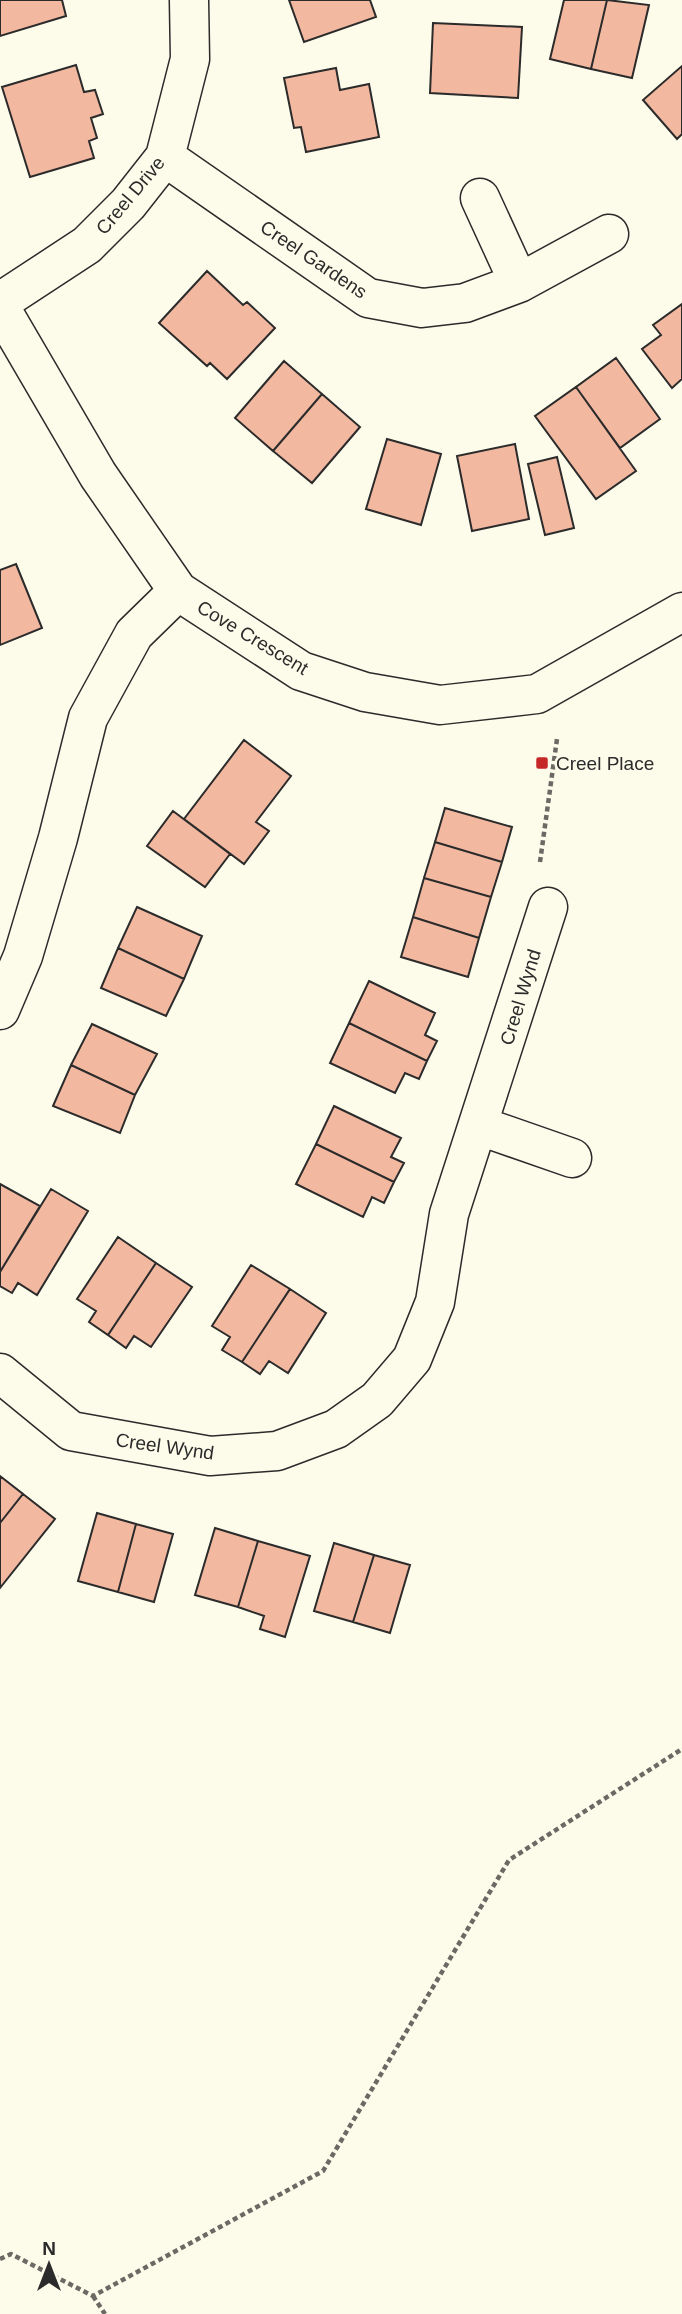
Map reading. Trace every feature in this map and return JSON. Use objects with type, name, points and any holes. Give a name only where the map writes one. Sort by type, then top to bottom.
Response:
[{"type":"street","name":"Creel Drive","points":[[0,304],[87,245],[128,204],[165,157],[190,59],[189,0]]},
{"type":"street","name":"Creel Gardens","points":[[165,157],[368,298],[422,308],[465,303],[519,283],[610,234]]},
{"type":"street","points":[[480,198],[519,283]]},
{"type":"street","name":"Cove Crescent","points":[[0,304],[98,475],[178,591],[301,671],[365,692],[440,705],[537,694],[682,612]]},
{"type":"street","points":[[0,1010],[12,949],[58,838],[88,718],[134,634],[178,591]]},
{"type":"street","name":"Creel Wynd","points":[[0,1373],[71,1431],[210,1456],[277,1451],[336,1429],[377,1400],[412,1359],[435,1302],[449,1214],[480,1126],[548,907]]},
{"type":"street","points":[[480,1126],[572,1158]]},
{"type":"path","points":[[548,907],[540,865],[565,679]]},
{"type":"path","points":[[93,2296],[323,2171],[509,1860],[682,1749]]},
{"type":"path","points":[[0,2259],[11,2254],[93,2296],[104,2314]]},
{"type":"building","points":[[0,0],[62,0],[66,16],[0,36]]},
{"type":"building","points":[[289,0],[370,0],[376,17],[304,42]]},
{"type":"building","points":[[564,0],[607,0],[591,69],[550,59]]},
{"type":"building","points":[[607,0],[649,5],[632,78],[591,69]]},
{"type":"building","points":[[433,23],[522,27],[518,98],[430,93]]},
{"type":"building","points":[[76,65],[84,92],[95,90],[103,114],[91,118],[97,138],[89,141],[94,158],[30,177],[2,87]]},
{"type":"building","points":[[682,66],[682,134],[677,139],[643,100]]},
{"type":"building","points":[[336,68],[340,90],[369,84],[379,137],[306,152],[301,127],[294,128],[284,78]]},
{"type":"building","points":[[207,271],[243,305],[247,302],[275,328],[227,379],[210,363],[207,366],[159,323]]},
{"type":"building","points":[[682,304],[682,379],[672,388],[642,349],[661,335],[653,325]]},
{"type":"building","points":[[616,358],[660,419],[620,448],[576,387]]},
{"type":"building","points":[[284,361],[322,394],[273,451],[235,418]]},
{"type":"building","points":[[576,387],[636,471],[596,499],[535,416]]},
{"type":"building","points":[[322,394],[360,427],[312,483],[273,451]]},
{"type":"building","points":[[387,439],[441,454],[421,525],[366,509]]},
{"type":"building","points":[[515,444],[529,519],[472,531],[457,456]]},
{"type":"building","points":[[557,457],[574,528],[545,535],[528,464]]},
{"type":"building","points":[[16,564],[42,628],[0,645],[0,570]]},
{"type":"building","points":[[244,740],[291,776],[256,822],[269,831],[244,864],[184,819]]},
{"type":"building","points":[[445,808],[512,827],[502,862],[435,842]]},
{"type":"building","points":[[173,811],[230,854],[205,887],[147,846]]},
{"type":"building","points":[[435,842],[502,862],[491,897],[424,878]]},
{"type":"building","points":[[424,878],[491,897],[479,938],[413,917]]},
{"type":"building","points":[[137,907],[202,936],[184,979],[118,948]]},
{"type":"building","points":[[413,917],[479,938],[468,977],[401,957]]},
{"type":"building","points":[[118,948],[184,979],[166,1016],[101,988]]},
{"type":"building","points":[[369,981],[435,1013],[425,1035],[437,1041],[427,1061],[349,1023]]},
{"type":"building","points":[[349,1023],[427,1061],[419,1079],[405,1073],[395,1093],[330,1063]]},
{"type":"building","points":[[92,1024],[157,1054],[135,1095],[71,1065]]},
{"type":"building","points":[[71,1065],[135,1095],[120,1133],[53,1106]]},
{"type":"building","points":[[334,1106],[401,1138],[391,1157],[404,1163],[394,1182],[316,1144]]},
{"type":"building","points":[[316,1144],[394,1182],[384,1203],[372,1197],[363,1217],[296,1184]]},
{"type":"building","points":[[0,1184],[40,1206],[0,1272]]},
{"type":"building","points":[[51,1189],[88,1211],[37,1295],[18,1283],[12,1293],[0,1286],[0,1272]]},
{"type":"building","points":[[118,1237],[156,1263],[108,1335],[89,1322],[96,1311],[77,1299]]},
{"type":"building","points":[[156,1263],[192,1287],[151,1347],[134,1336],[126,1348],[108,1335]]},
{"type":"building","points":[[251,1265],[290,1289],[242,1362],[222,1350],[230,1337],[212,1326]]},
{"type":"building","points":[[290,1289],[326,1313],[288,1373],[269,1361],[260,1374],[242,1362]]},
{"type":"building","points":[[0,1476],[23,1494],[0,1523]]},
{"type":"building","points":[[23,1494],[55,1519],[0,1588],[0,1523]]},
{"type":"building","points":[[97,1513],[136,1524],[118,1592],[78,1581]]},
{"type":"building","points":[[136,1524],[173,1534],[154,1602],[118,1592]]},
{"type":"building","points":[[215,1528],[258,1541],[238,1607],[195,1595]]},
{"type":"building","points":[[258,1541],[310,1556],[285,1637],[260,1629],[264,1616],[238,1607]]},
{"type":"building","points":[[334,1543],[374,1555],[353,1622],[314,1611]]},
{"type":"building","points":[[374,1555],[410,1565],[390,1633],[353,1622]]},
{"type":"place","name":"Creel Place","points":[[542,763]]}]
